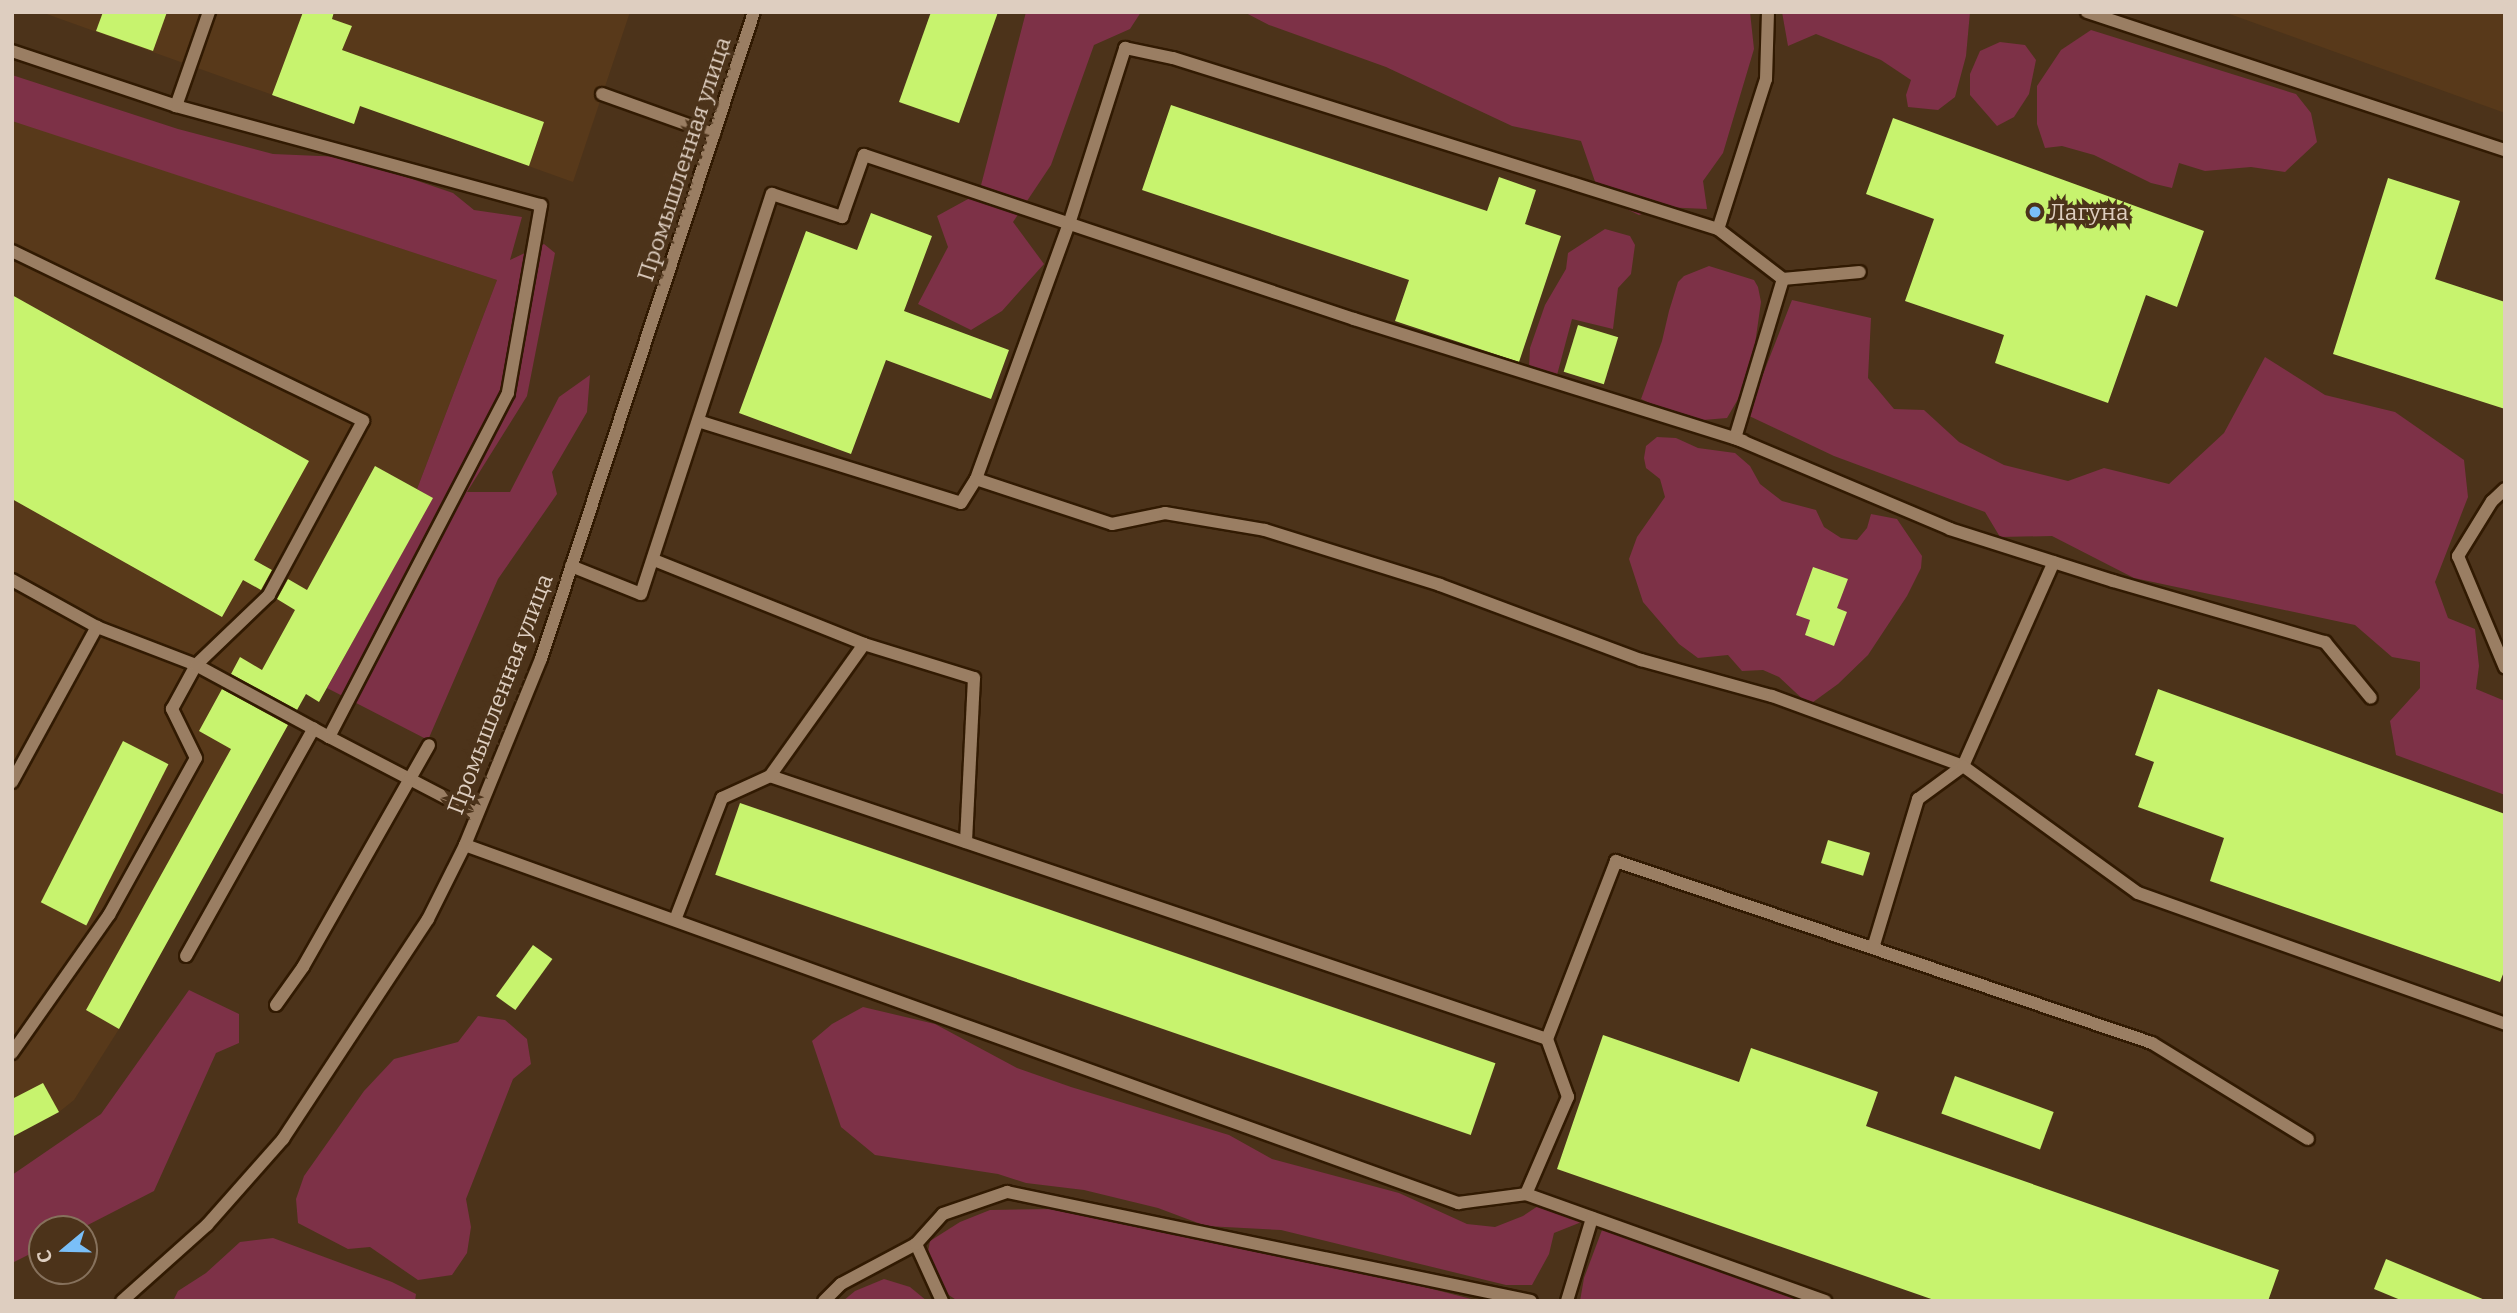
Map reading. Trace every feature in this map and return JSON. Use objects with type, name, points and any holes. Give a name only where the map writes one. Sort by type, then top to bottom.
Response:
[{"type":"street","points":[[176,106],[209,12]]},
{"type":"street","name":"Промышленная улица","points":[[122,1301],[206,1225],[283,1139],[428,919],[465,845],[541,659],[754,12]]},
{"type":"street","points":[[1718,229],[1766,79],[1768,12]]},
{"type":"street","points":[[2087,12],[2505,150]]},
{"type":"street","points":[[698,421],[961,503],[976,479],[1069,224],[1125,48],[1173,58],[1718,229],[1783,279],[1860,272]]},
{"type":"street","points":[[12,51],[176,106],[541,205],[508,393],[329,737]]},
{"type":"street","points":[[602,94],[714,134]]},
{"type":"street","points":[[571,566],[641,594],[772,194],[842,217],[864,155],[1354,319],[1743,441]]},
{"type":"street","points":[[12,251],[363,421],[270,595],[196,665],[172,709],[196,758],[109,915],[12,1053]]},
{"type":"street","points":[[1783,279],[1735,438],[1950,529],[2325,642],[2371,698]]},
{"type":"street","points":[[976,479],[1112,524],[1165,513],[1265,530],[1440,586],[1642,660],[1772,696],[1963,766],[2138,893],[2505,1024]]},
{"type":"street","points":[[2505,489],[2492,501],[2458,556],[2505,668]]},
{"type":"street","points":[[654,560],[864,644],[974,678],[965,842]]},
{"type":"street","points":[[1873,948],[1918,799],[1963,766],[2054,562]]},
{"type":"street","points":[[12,580],[97,627],[196,665],[477,814]]},
{"type":"street","points":[[12,782],[97,627]]},
{"type":"street","points":[[675,920],[722,798],[770,776],[864,644]]},
{"type":"street","points":[[186,956],[314,728]]},
{"type":"street","points":[[276,1005],[303,967],[429,745]]},
{"type":"street","points":[[770,776],[1547,1039]]},
{"type":"street","points":[[465,845],[1458,1202],[1526,1194],[1825,1301]]},
{"type":"street","points":[[1526,1194],[1568,1097],[1547,1039],[1616,861],[2152,1043],[2308,1139]]},
{"type":"street","points":[[824,1301],[841,1284],[916,1244],[943,1214],[1007,1192],[1531,1301]]},
{"type":"street","points":[[1567,1301],[1592,1218]]},
{"type":"street","points":[[916,1244],[942,1301]]},
{"type":"shaded area","points":[[41,12],[630,12],[573,182],[361,106],[354,124]]},
{"type":"shaded area","points":[[1026,12],[1141,12],[1130,29],[1094,45],[1051,165],[1013,222],[1044,264],[1002,311],[971,330],[918,304],[948,247],[937,216],[979,193]]},
{"type":"shaded area","points":[[1244,12],[1750,12],[1754,49],[1723,153],[1703,181],[1707,209],[1662,207],[1639,215],[1600,196],[1581,141],[1512,126],[1386,67],[1269,25]]},
{"type":"shaded area","points":[[1782,12],[1970,12],[1966,56],[1955,97],[1938,110],[1908,107],[1906,95],[1911,80],[1881,60],[1816,34],[1788,46]]},
{"type":"shaded area","points":[[2224,12],[2505,12],[2505,113]]},
{"type":"shaded area","points":[[2091,30],[2296,94],[2311,113],[2317,142],[2285,172],[2251,167],[2205,171],[2179,163],[2172,188],[2151,183],[2094,155],[2062,146],[2045,148],[2037,124],[2037,86],[2061,50]]},
{"type":"shaded area","points":[[2000,42],[2025,45],[2036,60],[2029,94],[2014,117],[1997,126],[1970,95],[1970,74],[1980,51]]},
{"type":"shaded area","points":[[12,75],[178,129],[273,154],[343,157],[412,179],[453,193],[474,210],[522,217],[510,260],[544,244],[555,253],[527,396],[467,492],[510,492],[559,397],[590,375],[587,412],[552,472],[557,494],[498,579],[428,740],[327,688],[432,498],[417,489],[497,280],[12,121]]},
{"type":"shaded area","points":[[12,120],[497,280],[417,489],[433,498],[319,702],[305,694],[119,1029],[74,1100],[59,1112],[12,1137]]},
{"type":"shaded area","points":[[1605,229],[1630,236],[1635,245],[1631,274],[1618,288],[1613,329],[1572,319],[1557,375],[1539,378],[1529,367],[1530,348],[1545,305],[1566,269],[1568,253]]},
{"type":"shaded area","points":[[1709,266],[1754,280],[1758,287],[1761,302],[1752,365],[1741,394],[1727,418],[1703,420],[1684,417],[1670,425],[1660,422],[1656,406],[1641,399],[1662,341],[1678,282],[1684,276]]},
{"type":"shaded area","points":[[1792,300],[1871,318],[1868,378],[1894,409],[1924,410],[1959,442],[2004,465],[2068,481],[2104,468],[2169,484],[2224,433],[2265,357],[2325,395],[2395,412],[2464,460],[2468,497],[2435,582],[2448,618],[2475,629],[2479,666],[2476,689],[2505,701],[2505,795],[2396,755],[2390,721],[2420,688],[2420,662],[2392,657],[2355,625],[2134,578],[2052,536],[2000,537],[1985,512],[1834,456],[1747,415]]},
{"type":"shaded area","points":[[1657,437],[1676,438],[1698,448],[1735,453],[1750,466],[1760,484],[1782,501],[1816,510],[1824,527],[1841,538],[1857,540],[1867,528],[1871,514],[1897,519],[1922,556],[1921,568],[1907,596],[1868,655],[1838,684],[1809,705],[1779,677],[1763,670],[1742,671],[1728,655],[1698,658],[1679,644],[1643,602],[1629,559],[1637,537],[1665,497],[1660,479],[1646,468],[1644,458],[1646,446]]},
{"type":"shaded area","points":[[189,990],[239,1014],[239,1043],[216,1053],[154,1191],[98,1220],[98,1215],[28,1215],[28,1255],[12,1263],[12,1175],[101,1114]]},
{"type":"shaded area","points":[[863,1007],[935,1024],[1017,1068],[1229,1135],[1272,1159],[1399,1193],[1467,1224],[1495,1227],[1523,1216],[1541,1204],[1584,1221],[1554,1233],[1549,1254],[1532,1285],[1506,1285],[1281,1230],[1206,1226],[1158,1208],[1084,1190],[1026,1183],[998,1174],[875,1155],[841,1127],[812,1041],[832,1024]]},
{"type":"shaded area","points":[[478,1016],[505,1020],[527,1039],[531,1064],[513,1079],[466,1199],[471,1227],[467,1253],[452,1275],[418,1280],[370,1247],[348,1249],[298,1223],[296,1199],[304,1176],[364,1091],[394,1059],[458,1042]]},
{"type":"shaded area","points":[[1054,1209],[1319,1260],[1479,1301],[958,1301],[944,1292],[925,1268],[930,1241],[960,1222],[990,1210]]},
{"type":"shaded area","points":[[1602,1230],[1628,1233],[1821,1301],[1580,1301],[1584,1278]]},
{"type":"shaded area","points":[[273,1238],[392,1282],[416,1294],[415,1301],[173,1301],[178,1291],[206,1273],[240,1242]]},
{"type":"shaded area","points":[[884,1279],[910,1287],[927,1301],[843,1301],[855,1291]]},
{"type":"building","points":[[103,12],[167,12],[153,51],[96,31]]},
{"type":"building","points":[[303,12],[334,12],[332,19],[352,26],[342,50],[544,122],[529,166],[360,106],[354,124],[272,95]]},
{"type":"building","points":[[931,12],[998,12],[959,123],[899,102]]},
{"type":"building","points":[[1171,105],[1487,211],[1499,177],[1536,190],[1525,224],[1561,236],[1519,362],[1395,321],[1409,280],[1142,190]]},
{"type":"building","points":[[1893,118],[2204,231],[2177,307],[2146,295],[2108,403],[1995,363],[2004,335],[1905,301],[1934,219],[1866,194]]},
{"type":"building","points":[[2388,178],[2460,201],[2435,279],[2505,302],[2505,409],[2333,354]]},
{"type":"building","points":[[871,213],[932,236],[904,311],[1009,350],[991,399],[886,360],[851,454],[739,413],[806,231],[857,250]]},
{"type":"building","points":[[12,295],[309,461],[254,560],[272,570],[261,590],[243,580],[222,617],[12,499]]},
{"type":"building","points":[[1578,325],[1618,337],[1604,384],[1564,372]]},
{"type":"building","points":[[375,466],[433,498],[319,702],[306,694],[297,710],[231,674],[240,657],[262,670],[295,610],[277,599],[288,579],[307,590]]},
{"type":"building","points":[[1813,567],[1848,579],[1837,608],[1847,612],[1834,646],[1805,635],[1810,620],[1796,615]]},
{"type":"building","points":[[222,689],[288,725],[119,1029],[86,1010],[231,749],[199,731]]},
{"type":"building","points":[[2158,689],[2505,814],[2505,969],[2500,982],[2210,881],[2224,838],[2138,807],[2154,762],[2135,755]]},
{"type":"building","points":[[123,741],[168,764],[86,925],[41,902]]},
{"type":"building","points":[[740,803],[1495,1063],[1471,1135],[715,875]]},
{"type":"building","points":[[1828,840],[1870,853],[1863,876],[1821,863]]},
{"type":"building","points":[[533,945],[552,959],[515,1010],[496,996]]},
{"type":"building","points":[[1603,1035],[1739,1082],[1751,1048],[1878,1092],[1866,1126],[2279,1270],[2268,1301],[1937,1301],[1557,1169]]},
{"type":"building","points":[[1955,1076],[2054,1112],[2040,1149],[1941,1114]]},
{"type":"building","points":[[43,1083],[59,1112],[12,1137],[12,1099]]},
{"type":"building","points":[[2386,1259],[2485,1301],[2403,1301],[2374,1289]]},
{"type":"place","name":"Лагуна","points":[[2035,212]]}]
